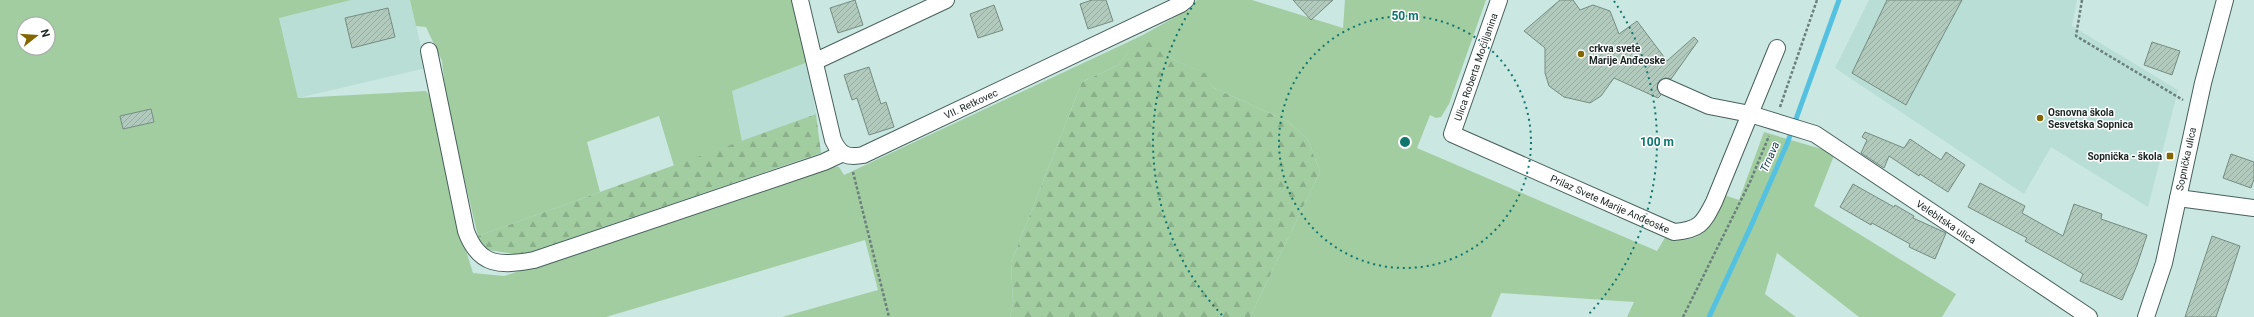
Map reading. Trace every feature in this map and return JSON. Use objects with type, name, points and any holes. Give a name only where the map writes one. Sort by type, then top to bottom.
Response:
[{"type":"street","points":[[800,0],[816,61],[833,140],[846,156]]},
{"type":"street","points":[[816,61],[946,0]]},
{"type":"street","name":"VII. Retkovec","points":[[429,51],[466,231],[471,245],[479,255],[492,262],[510,264],[534,260],[824,162],[846,156],[863,155],[1181,4],[1186,0]]},
{"type":"street","name":"Ulica Roberta Močiljanina","points":[[1452,134],[1499,0]]},
{"type":"street","name":"Sopnička ulica","points":[[2146,317],[2164,263],[2203,83],[2225,0]]},
{"type":"street","name":"Prilaz Svete Marije Anđeoske","points":[[1452,134],[1674,232],[1691,230],[1704,221],[1714,202],[1777,48]]},
{"type":"street","points":[[1666,87],[1709,106],[1750,114],[1778,122]]},
{"type":"street","name":"Velebitska ulica","points":[[1778,122],[1815,134],[2089,317]]},
{"type":"street","points":[[2178,198],[2254,208]]},
{"type":"path","points":[[1683,317],[1778,122],[1817,0]]},
{"type":"path","points":[[2082,0],[2076,36],[2184,101]]},
{"type":"path","points":[[846,156],[889,317]]},
{"type":"shaded area","points":[[351,0],[410,0],[426,68],[298,98],[279,17]]},
{"type":"shaded area","name":"Osnovna škola Sesvetska Sopnica","points":[[1869,0],[2077,0],[2072,26],[2178,90],[2148,207],[2051,147],[2024,194],[1835,68]]},
{"type":"shaded area","points":[[808,62],[816,114],[742,141],[732,91]]},
{"type":"green space","points":[[0,0],[351,0],[279,18],[298,98],[426,91],[432,100],[452,206],[473,273],[504,276],[830,166],[839,167],[844,175],[1141,36],[1188,10],[1197,0],[1252,0],[1343,28],[1345,0],[1486,0],[1449,104],[1441,117],[1436,118],[1430,115],[1417,148],[1657,251],[1666,236],[1679,239],[1689,239],[1698,236],[1705,231],[1716,215],[1724,195],[1739,200],[1764,132],[1835,153],[1814,206],[1956,294],[1942,317],[1859,317],[1777,253],[1765,294],[1796,317],[1627,317],[1634,302],[1501,293],[1491,317],[1250,317],[1320,172],[1308,140],[1289,122],[1212,87],[1206,74],[1172,59],[1141,37],[1118,65],[1082,82],[1011,263],[1013,303],[1010,317],[782,317],[878,290],[865,240],[606,317],[0,317]]},
{"type":"green space","points":[[410,0],[791,0],[808,62],[732,91],[742,141],[674,166],[659,116],[587,142],[600,192],[478,236],[447,107],[442,61],[426,27],[416,26]]},
{"type":"green space","points":[[1141,36],[1172,59],[1207,74],[1212,87],[1289,122],[1308,140],[1320,172],[1250,317],[1010,317],[1013,303],[1011,263],[1082,82],[1118,65]]},
{"type":"green space","points":[[816,114],[821,153],[521,255],[482,249],[478,236]]},
{"type":"building","points":[[855,0],[863,25],[838,33],[830,8]]},
{"type":"building","points":[[1092,0],[1106,0],[1113,21],[1088,29],[1080,4]]},
{"type":"building","points":[[1293,0],[1333,0],[1311,20]]},
{"type":"building","points":[[1560,0],[1573,0],[1580,10],[1593,5],[1610,11],[1619,34],[1637,21],[1667,61],[1694,37],[1698,41],[1671,79],[1665,78],[1658,83],[1657,88],[1661,95],[1658,98],[1614,78],[1601,96],[1590,103],[1564,97],[1549,86],[1545,73],[1545,48],[1524,31]]},
{"type":"building","points":[[1887,0],[1962,0],[1906,105],[1852,73]]},
{"type":"building","points":[[994,5],[1003,30],[978,38],[970,14]]},
{"type":"building","points":[[388,8],[395,37],[352,48],[345,18]]},
{"type":"building","points":[[2152,42],[2180,51],[2172,75],[2144,65]]},
{"type":"building","points":[[869,67],[881,104],[886,102],[894,127],[869,135],[857,98],[852,100],[844,75]]},
{"type":"building","points":[[151,109],[154,122],[123,129],[120,116]]},
{"type":"building","points":[[1865,132],[1904,148],[1910,139],[1941,160],[1946,152],[1965,165],[1948,192],[1920,174],[1919,176],[1889,156],[1884,168],[1861,153],[1867,140],[1862,137]]},
{"type":"building","points":[[2231,154],[2254,162],[2254,179],[2251,188],[2223,178]]},
{"type":"building","points":[[1980,183],[2025,206],[2022,213],[2063,236],[2074,204],[2102,214],[2101,219],[2147,235],[2137,265],[2122,300],[2080,281],[2083,274],[2025,241],[2027,238],[1968,207]]},
{"type":"building","points":[[1853,184],[1894,207],[1895,205],[1914,216],[1913,218],[1946,233],[1935,259],[1909,247],[1910,244],[1872,223],[1871,225],[1840,207]]},
{"type":"building","points":[[2212,236],[2240,246],[2229,280],[2216,317],[2185,317]]},
{"type":"waterway","name":"Trnava","points":[[1709,317],[1787,144],[1839,0]]},
{"type":"place","name":"crkva svete Marije Anđeoske","points":[[1581,54]]},
{"type":"place","name":"Osnovna škola Sesvetska Sopnica","points":[[2040,118]]},
{"type":"place","name":"Sopnička - škola","points":[[2170,156]]}]
